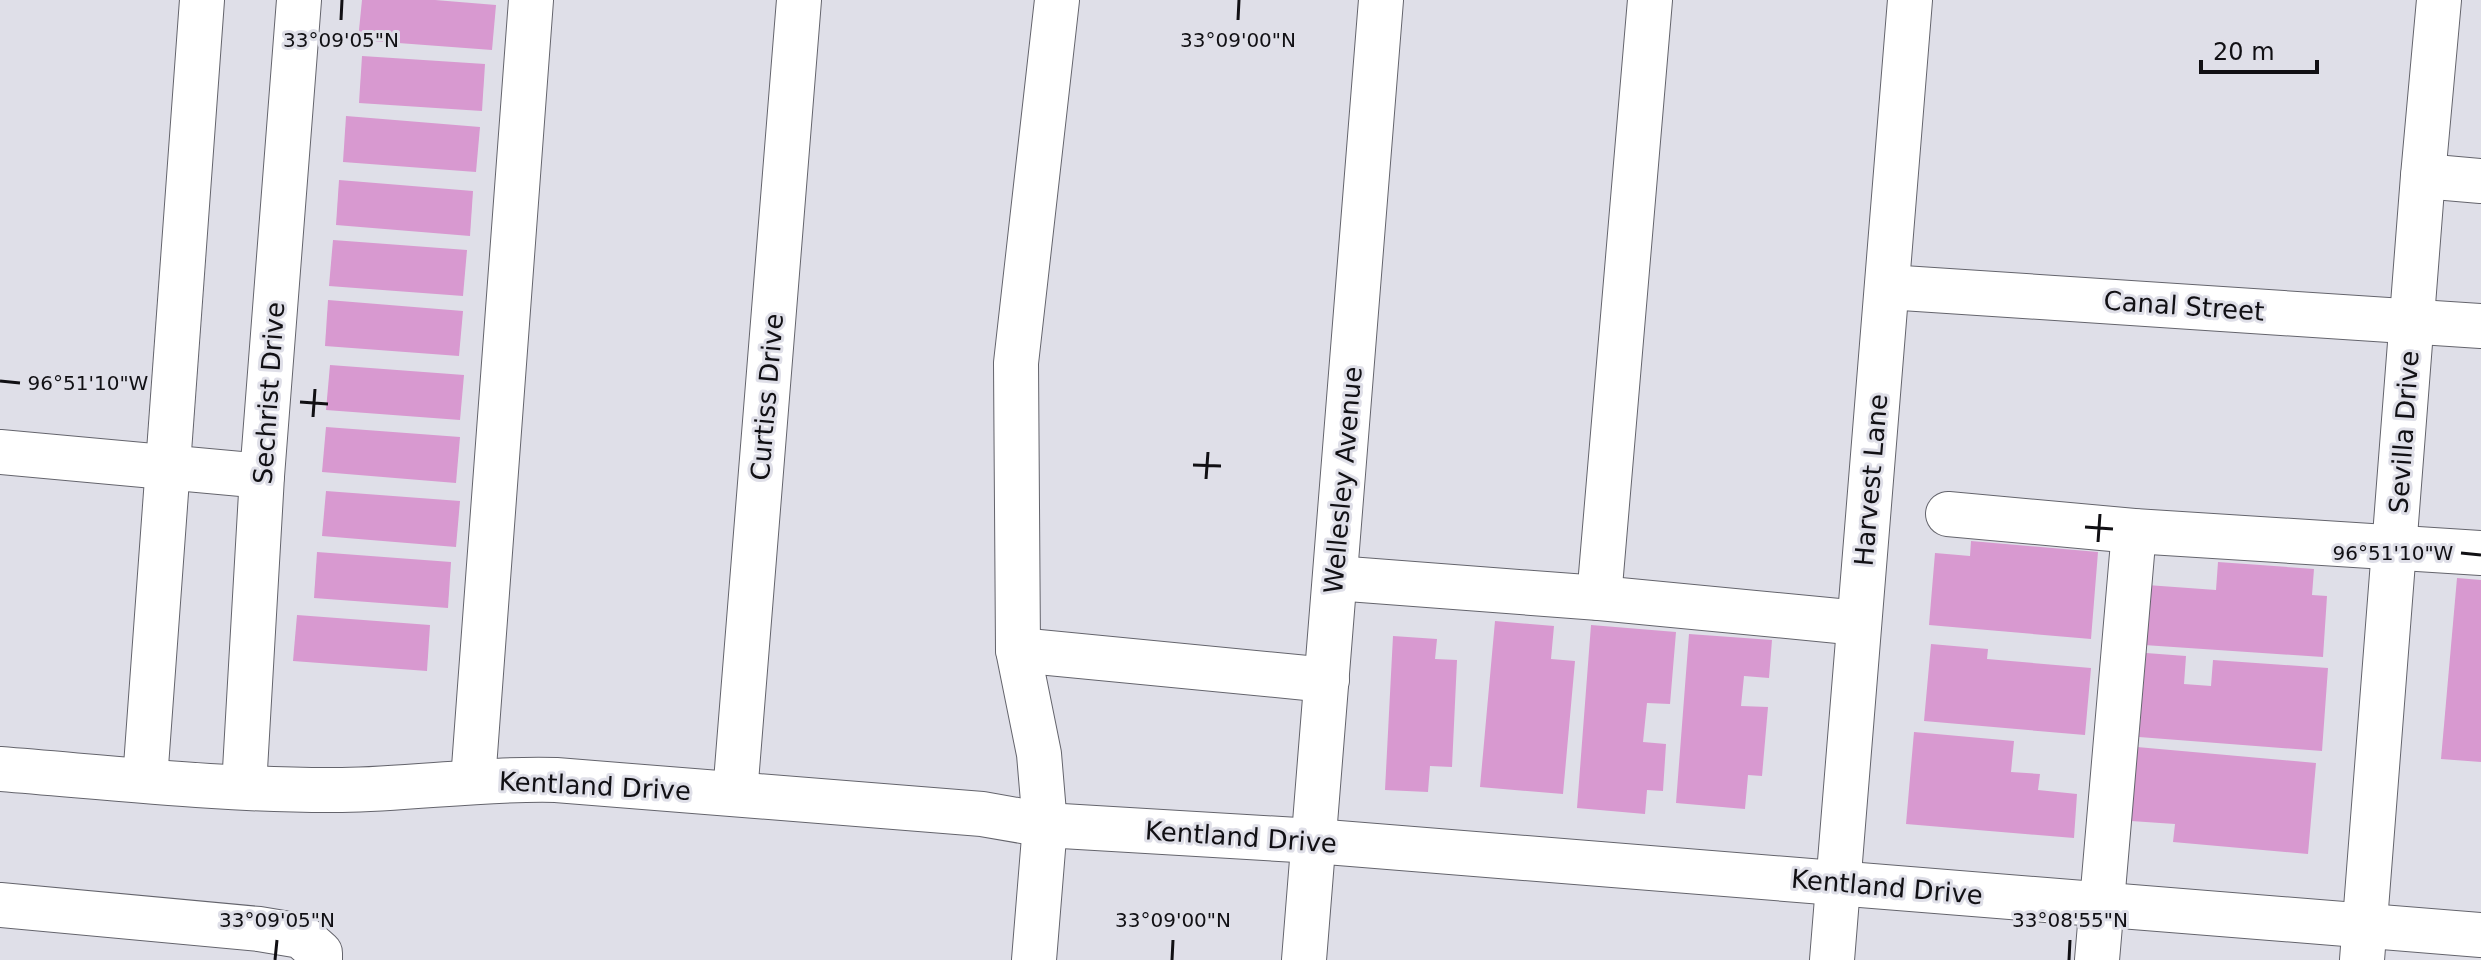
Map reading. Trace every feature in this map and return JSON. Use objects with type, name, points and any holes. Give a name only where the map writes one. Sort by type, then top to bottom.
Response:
[{"type":"street","points":[[145,780],[202,0]]},
{"type":"street","name":"Sechrist Drive","points":[[244,787],[262,476],[299,0]]},
{"type":"street","points":[[473,781],[531,0]]},
{"type":"street","name":"Curtiss Drive","points":[[735,794],[799,0]]},
{"type":"street","points":[[1034,960],[1045,825],[1039,754],[1018,650],[1016,363],[1057,0]]},
{"type":"street","name":"Wellesley Avenue","points":[[1304,960],[1381,0]]},
{"type":"street","points":[[1599,598],[1650,0]]},
{"type":"street","name":"Harvest Lane","points":[[1832,960],[1910,0]]},
{"type":"street","name":"Sevilla Drive","points":[[2363,943],[2439,0]]},
{"type":"street","points":[[2423,176],[2481,181]]},
{"type":"street","name":"Canal Street","points":[[1887,287],[2481,326]]},
{"type":"street","points":[[0,452],[262,476]]},
{"type":"street","points":[[1948,514],[2134,531],[2481,553]]},
{"type":"street","points":[[2097,960],[2134,531]]},
{"type":"street","points":[[1335,578],[1599,598],[1859,623]]},
{"type":"street","points":[[1018,650],[1327,680]]},
{"type":"street","name":"Kentland Drive","points":[[0,769],[244,787],[359,789],[473,781],[564,781],[982,814],[1045,825],[1314,841],[2102,905],[2363,943],[2481,935]]},
{"type":"street","points":[[0,905],[259,929],[301,936],[320,953],[320,960]]},
{"type":"building","points":[[362,0],[435,0],[496,5],[492,50],[358,40]]},
{"type":"building","points":[[362,56],[485,64],[482,111],[359,103]]},
{"type":"building","points":[[346,116],[480,127],[476,172],[343,162]]},
{"type":"building","points":[[339,180],[473,191],[470,236],[336,225]]},
{"type":"building","points":[[333,240],[467,250],[463,296],[329,286]]},
{"type":"building","points":[[328,300],[463,311],[459,356],[325,346]]},
{"type":"building","points":[[330,365],[464,375],[460,420],[326,410]]},
{"type":"building","points":[[326,427],[460,437],[456,483],[322,472]]},
{"type":"building","points":[[326,491],[460,501],[456,547],[322,536]]},
{"type":"building","points":[[1971,541],[2098,552],[2091,639],[1929,625],[1935,553],[1970,556]]},
{"type":"building","points":[[317,552],[451,562],[448,608],[314,598]]},
{"type":"building","points":[[2218,562],[2314,569],[2312,595],[2327,596],[2323,657],[2144,645],[2147,585],[2216,590]]},
{"type":"building","points":[[2457,578],[2481,580],[2481,762],[2441,759]]},
{"type":"building","points":[[297,615],[430,625],[427,671],[293,661]]},
{"type":"building","points":[[1495,621],[1554,626],[1551,659],[1575,661],[1563,794],[1480,787]]},
{"type":"building","points":[[1591,625],[1676,632],[1670,704],[1647,703],[1643,742],[1666,744],[1663,791],[1647,790],[1645,814],[1577,808]]},
{"type":"building","points":[[1689,634],[1772,640],[1769,678],[1744,676],[1741,706],[1768,707],[1762,776],[1748,775],[1745,809],[1676,803]]},
{"type":"building","points":[[1393,636],[1437,639],[1435,659],[1457,660],[1452,767],[1430,766],[1428,792],[1385,790]]},
{"type":"building","points":[[1931,644],[1988,649],[1987,659],[2091,668],[2085,735],[1924,721]]},
{"type":"building","points":[[2146,653],[2186,656],[2184,684],[2211,686],[2213,660],[2328,668],[2322,751],[2139,737]]},
{"type":"building","points":[[1914,732],[2014,741],[2011,772],[2040,774],[2038,790],[2077,794],[2074,838],[1906,824]]},
{"type":"building","points":[[2137,747],[2316,763],[2308,854],[2173,842],[2175,824],[2131,821]]}]
